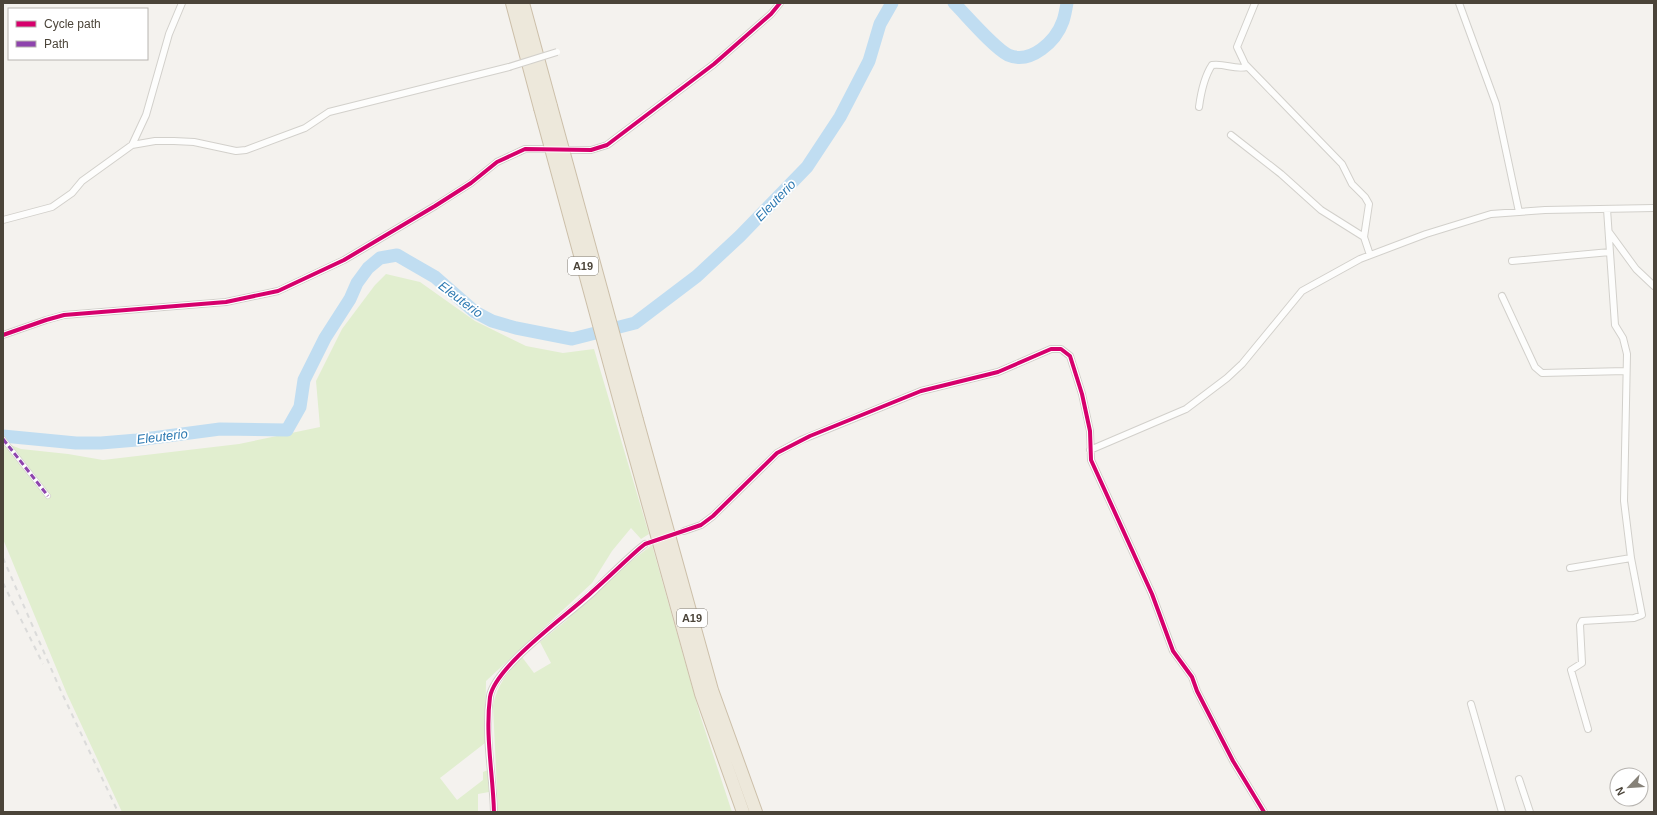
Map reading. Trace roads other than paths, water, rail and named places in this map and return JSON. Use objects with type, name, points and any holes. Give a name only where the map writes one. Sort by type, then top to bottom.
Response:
[{"type":"highway","name":"A19","points":[[512,3],[545,107],[631,422],[701,694],[743,812]]},
{"type":"highway","name":"A19","points":[[523,3],[545,107]]},
{"type":"highway","name":"A19","points":[[631,422],[712,690],[756,812]]},
{"type":"street","points":[[132,145],[146,115],[169,34],[182,3]]},
{"type":"street","points":[[3,335],[64,315],[226,302],[278,291],[344,260],[471,183],[497,162],[525,149],[591,150],[607,145],[714,64],[771,14],[780,3]]},
{"type":"street","points":[[1256,3],[1237,47],[1240,56],[1247,67],[1342,164],[1352,184],[1365,197],[1369,204],[1364,237],[1370,256]]},
{"type":"street","points":[[1459,3],[1496,104],[1519,212]]},
{"type":"street","points":[[3,220],[52,207],[72,193],[82,181],[132,145],[156,141],[174,141],[194,142],[236,151],[246,150],[305,128],[330,112],[509,67],[558,52]]},
{"type":"street","points":[[1198,107],[1208,71],[1212,65],[1219,64],[1239,69],[1247,67]]},
{"type":"street","points":[[1231,135],[1281,174],[1321,210],[1364,237]]},
{"type":"street","points":[[1090,450],[1186,410],[1228,378],[1242,364],[1302,291],[1338,270],[1370,256],[1426,234],[1491,214],[1545,210],[1654,208]]},
{"type":"street","points":[[1588,729],[1571,670],[1582,663],[1580,625],[1582,621],[1634,618],[1642,615],[1631,558],[1624,501],[1626,354],[1623,338],[1615,325],[1607,209]]},
{"type":"street","points":[[1608,232],[1636,270],[1654,286]]},
{"type":"street","points":[[1512,260],[1610,252]]},
{"type":"street","points":[[1502,296],[1535,367],[1542,373],[1626,371]]},
{"type":"street","points":[[684,531],[701,525],[713,516],[777,453],[791,445],[921,391],[998,372],[1051,349],[1061,349],[1070,356],[1083,401],[1090,431],[1091,460],[1152,594],[1173,651],[1192,677],[1197,690],[1233,761],[1264,812]]},
{"type":"street","points":[[3,439],[48,496]]},
{"type":"street","points":[[494,812],[489,738],[490,695],[499,676],[532,643],[593,592],[645,544]]},
{"type":"street","points":[[1570,568],[1631,558]]},
{"type":"street","points":[[1471,704],[1502,812]]},
{"type":"street","points":[[1519,779],[1530,812]]},
{"type":"waterway","name":"Eleuterio","points":[[3,436],[76,443],[101,443],[137,440],[220,429],[287,430],[300,407],[304,380],[325,338],[350,299],[357,283],[368,268],[380,258],[397,255],[435,277],[475,312],[492,321],[516,328],[572,339],[635,323],[697,276],[740,236],[807,167],[840,117],[869,61],[880,24],[892,3]]},
{"type":"waterway","name":"Eleuterio","points":[[954,3],[995,45],[1008,55],[1017,57],[1025,57],[1034,54],[1049,43],[1060,29],[1064,19],[1067,3]]},
{"type":"tunnel","points":[[668,536],[684,531]]},
{"type":"tunnel","points":[[645,544],[660,539]]},
{"type":"railway","points":[[3,558],[60,689],[118,812]]},
{"type":"railway","points":[[3,583],[43,664]]}]
